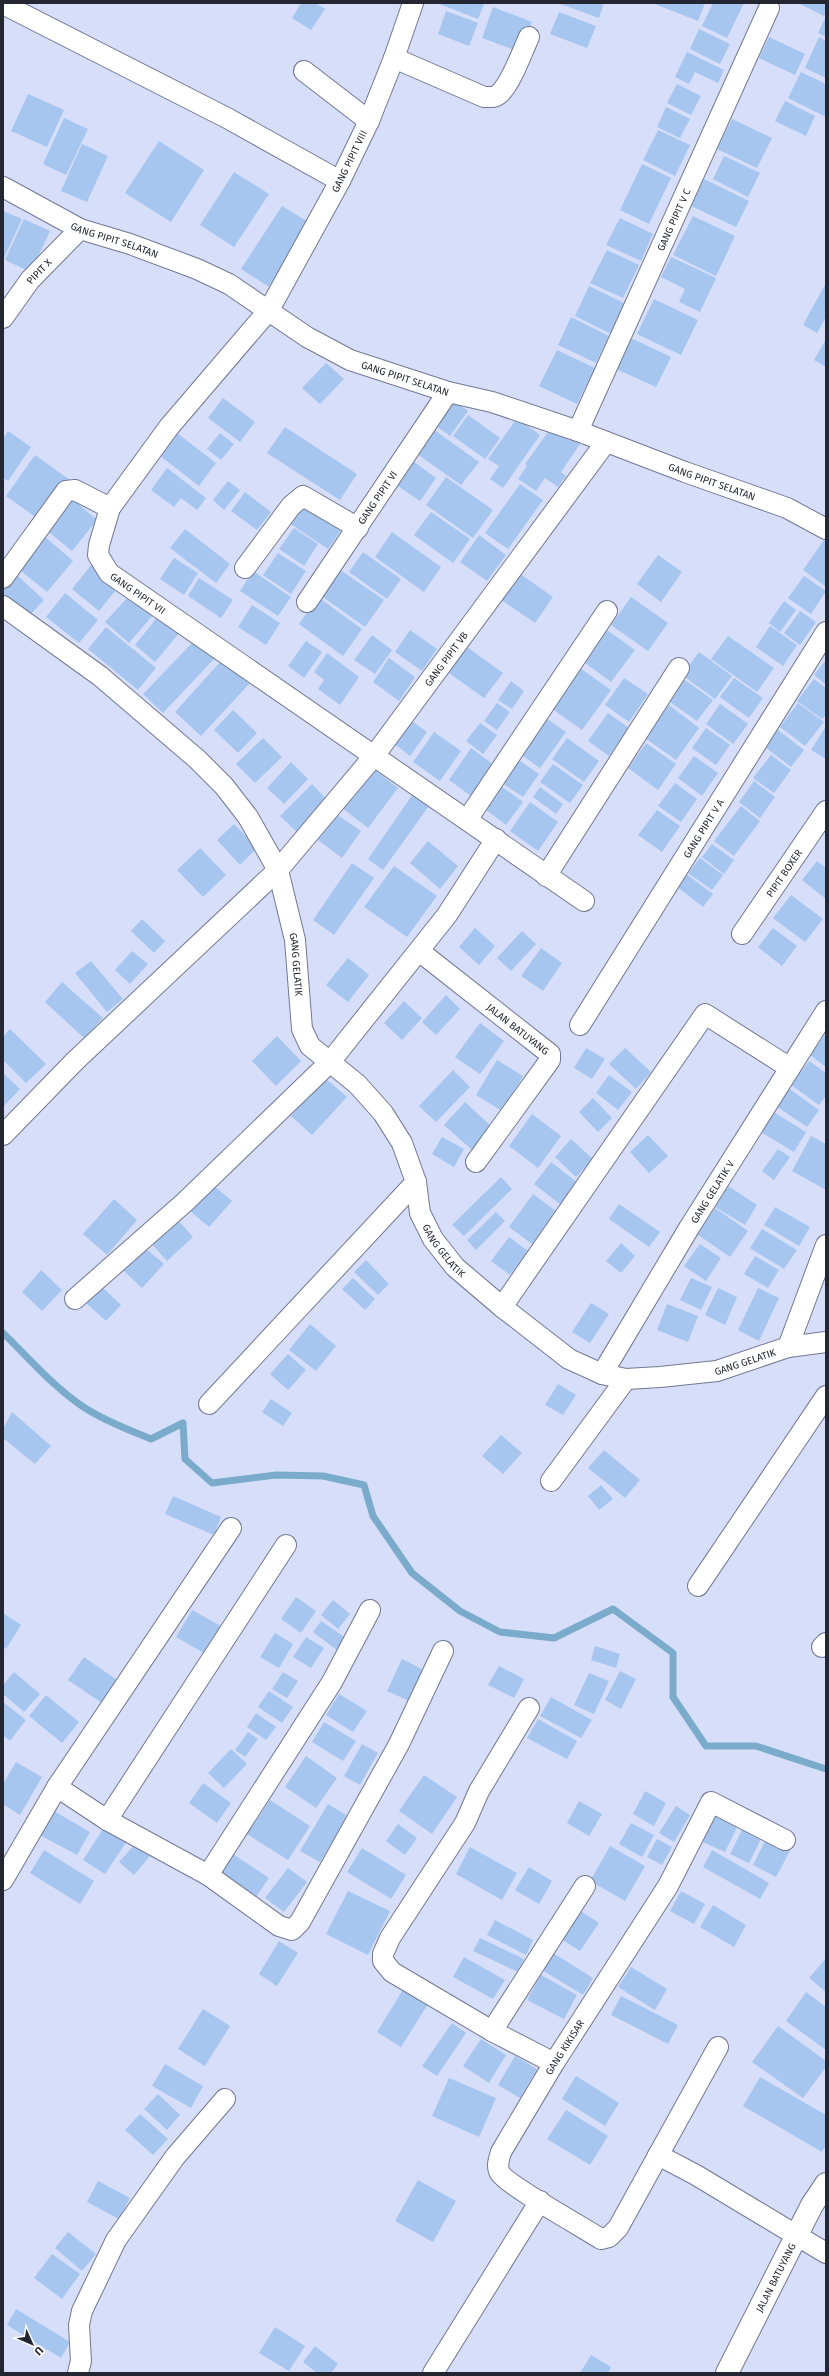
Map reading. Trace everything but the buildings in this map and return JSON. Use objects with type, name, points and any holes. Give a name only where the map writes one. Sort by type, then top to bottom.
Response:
[{"type":"street","name":"GANG PIPIT VIII","points":[[268,310],[340,181],[369,121],[394,58],[413,3]]},
{"type":"street","points":[[3,4],[227,118],[340,181]]},
{"type":"street","name":"GANG PIPIT V C","points":[[578,431],[769,8]]},
{"type":"street","points":[[394,58],[484,98],[493,98],[500,94],[507,83],[528,37]]},
{"type":"street","points":[[304,71],[369,121]]},
{"type":"street","name":"GANG PIPIT SELATAN","points":[[3,187],[80,229],[130,244],[197,269],[229,284],[307,337],[350,360],[448,392],[492,402],[578,431],[787,508],[826,528]]},
{"type":"street","name":"PIPIT X","points":[[3,318],[30,280],[80,229]]},
{"type":"street","name":"GANG PIPIT VII","points":[[268,310],[169,427],[110,508],[98,544],[98,555],[109,573],[254,671],[546,876],[584,901]]},
{"type":"street","name":"GANG PIPIT VI","points":[[307,602],[448,392]]},
{"type":"street","name":"GANG PIPIT VB","points":[[3,1135],[75,1061],[278,870],[374,756],[606,442]]},
{"type":"street","points":[[3,578],[66,491],[75,490],[110,508]]},
{"type":"street","points":[[244,568],[291,506],[303,496],[358,528]]},
{"type":"street","name":"GANG GELATIK","points":[[3,606],[100,676],[198,759],[224,786],[248,817],[278,870],[295,940],[302,1029],[310,1046],[357,1084],[382,1113],[402,1143],[416,1182],[420,1213],[433,1239],[455,1267],[502,1308],[569,1359],[602,1374],[626,1379],[717,1371],[788,1347],[826,1342]]},
{"type":"street","points":[[467,820],[607,611]]},
{"type":"street","name":"GANG PIPIT V A","points":[[580,1025],[826,632]]},
{"type":"street","points":[[546,876],[680,668]]},
{"type":"street","name":"PIPIT BOXER","points":[[742,934],[826,811]]},
{"type":"street","points":[[75,1300],[185,1202],[330,1062],[447,915],[496,840]]},
{"type":"street","name":"JALAN BATUYANG","points":[[419,951],[550,1054],[550,1060],[476,1162]]},
{"type":"street","points":[[502,1308],[698,1010],[790,1068]]},
{"type":"street","name":"GANG GELATIK V","points":[[602,1374],[689,1228],[826,1011]]},
{"type":"street","points":[[209,1404],[416,1182]]},
{"type":"street","points":[[788,1347],[826,1245]]},
{"type":"street","points":[[550,1481],[626,1379]]},
{"type":"street","points":[[698,1586],[826,1396]]},
{"type":"street","points":[[3,1880],[57,1787],[232,1528]]},
{"type":"street","points":[[107,1820],[286,1545]]},
{"type":"street","points":[[208,1875],[332,1682],[370,1610]]},
{"type":"street","points":[[57,1787],[107,1820],[208,1875],[279,1926],[292,1930],[300,1922],[399,1744],[443,1651]]},
{"type":"street","points":[[529,1708],[479,1791],[465,1823],[430,1873],[390,1938],[383,1954],[383,1961],[392,1972],[492,2032],[554,2063]]},
{"type":"street","name":"GANG KIKISAR","points":[[718,2047],[618,2228],[609,2237],[601,2239],[540,2201],[501,2173],[498,2164],[501,2152],[554,2063],[668,1886],[711,1802],[785,1840]]},
{"type":"street","points":[[492,2032],[585,1886]]},
{"type":"street","points":[[78,2373],[81,2362],[79,2325],[82,2311],[116,2240],[175,2157],[225,2100]]},
{"type":"street","points":[[658,2155],[696,2175],[796,2237],[826,2253]]},
{"type":"street","name":"JALAN BATUYANG","points":[[727,2373],[812,2205],[826,2184]]},
{"type":"street","points":[[433,2373],[540,2201]]},
{"type":"waterway","points":[[3,1333],[63,1392],[85,1408],[101,1417],[151,1439],[183,1423],[185,1459],[212,1483],[276,1475],[323,1476],[364,1485],[373,1516],[412,1573],[460,1611],[500,1632],[554,1638],[613,1609],[673,1653],[673,1697],[706,1746],[756,1746],[826,1769]]}]
